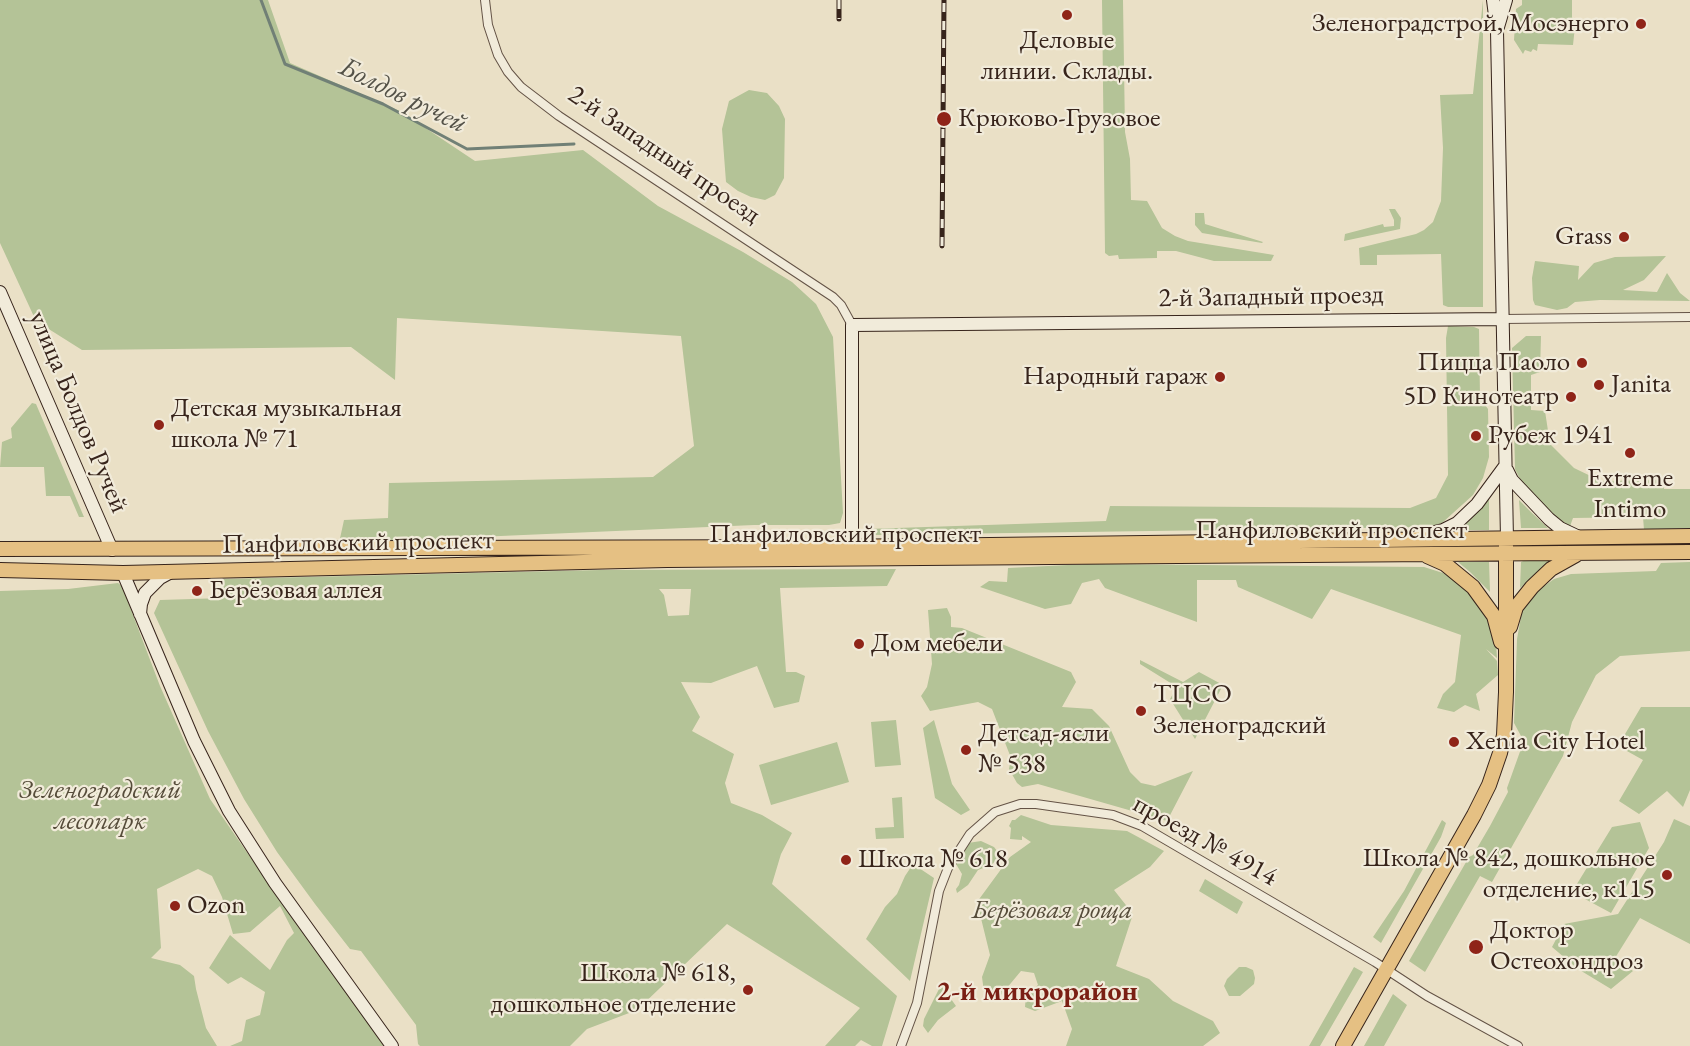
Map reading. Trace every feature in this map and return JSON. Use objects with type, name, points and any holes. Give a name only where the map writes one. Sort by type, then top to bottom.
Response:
[{"type":"main road","name":"Панфиловский проспект","points":[[0,570],[123,573],[667,560],[852,552],[1376,540],[1690,536]]},
{"type":"main road","points":[[1342,1046],[1474,815],[1489,785],[1500,753],[1504,735],[1507,538]]},
{"type":"main road","name":"Панфиловский проспект","points":[[0,549],[1421,554],[1690,552]]},
{"type":"main road","points":[[112,550],[123,573]]},
{"type":"main road","points":[[1421,554],[1445,564],[1473,587],[1494,616],[1505,659]]},
{"type":"main road","points":[[1505,659],[1516,607],[1551,569],[1580,554]]},
{"type":"street","name":"2-й Западный проезд","points":[[485,0],[488,25],[498,55],[508,72],[521,87],[559,116],[833,297],[841,305],[852,325],[1690,317]]},
{"type":"street","points":[[1492,0],[1497,31],[1507,538]]},
{"type":"street","points":[[1497,31],[1506,0]]},
{"type":"street","name":"улица Болдов Ручей","points":[[0,292],[112,550]]},
{"type":"street","points":[[852,325],[852,552]]},
{"type":"street","points":[[1505,466],[1512,480],[1549,519],[1560,528],[1579,537]]},
{"type":"street","points":[[1376,540],[1426,535],[1457,523],[1477,504],[1505,466]]},
{"type":"street","points":[[140,615],[145,593],[171,572]]},
{"type":"street","points":[[123,573],[194,741],[241,832],[289,903],[393,1046]]},
{"type":"street","name":"проезд № 4914","points":[[901,1046],[916,1003],[939,891],[948,868],[970,834],[983,822],[995,812],[1020,804],[1064,807],[1113,815],[1142,826],[1386,969],[1427,996],[1518,1046]]},
{"type":"green space","points":[[0,0],[268,0],[290,63],[400,111],[475,161],[583,150],[658,206],[743,252],[792,282],[816,304],[833,337],[843,513],[840,523],[339,543],[344,520],[388,518],[389,483],[653,477],[694,446],[681,336],[397,318],[395,380],[351,347],[82,350],[36,321],[0,243]]},
{"type":"green space","points":[[1102,0],[1123,0],[1125,132],[1130,159],[1131,200],[1147,201],[1162,228],[1175,236],[1188,241],[1274,255],[1271,261],[1214,261],[1176,251],[1157,251],[1157,258],[1119,259],[1118,255],[1109,256],[1105,253]]},
{"type":"green space","points":[[1483,0],[1483,307],[1448,307],[1443,305],[1441,254],[1377,255],[1377,265],[1360,265],[1359,248],[1416,234],[1433,222],[1441,201],[1443,148],[1440,95],[1473,94]]},
{"type":"green space","points":[[1522,0],[1572,0],[1572,17],[1575,26],[1573,45],[1538,44],[1537,51],[1525,50],[1523,54],[1514,40],[1516,9],[1522,5]]},
{"type":"green space","points":[[749,90],[767,93],[779,106],[785,119],[784,178],[775,195],[765,200],[738,191],[726,182],[722,129],[729,101]]},
{"type":"green space","points":[[1389,209],[1395,209],[1401,218],[1400,229],[1344,241],[1345,234],[1383,224],[1384,227],[1394,226]]},
{"type":"green space","points":[[1195,213],[1204,213],[1205,224],[1263,242],[1202,233],[1195,225]]},
{"type":"green space","points":[[1666,256],[1644,280],[1623,290],[1657,292],[1667,273],[1680,293],[1690,301],[1600,300],[1575,302],[1567,308],[1557,310],[1535,305],[1533,300],[1532,278],[1535,261],[1579,266],[1578,280],[1594,263],[1615,257]]},
{"type":"green space","points":[[1448,326],[1479,329],[1480,398],[1488,409],[1489,457],[1483,478],[1473,495],[1442,523],[1430,527],[873,535],[866,529],[1106,521],[1110,506],[1410,508],[1436,498],[1448,475],[1446,338]]},
{"type":"green space","points":[[1526,336],[1541,336],[1540,372],[1531,375],[1531,410],[1545,411],[1550,444],[1574,468],[1601,481],[1663,480],[1664,489],[1690,489],[1690,528],[1644,530],[1643,517],[1573,518],[1569,529],[1523,485],[1515,469],[1512,348]]},
{"type":"green space","points":[[32,403],[36,404],[84,517],[79,517],[70,496],[46,496],[44,467],[0,467],[2,442],[12,438],[11,428]]},
{"type":"green space","points":[[1489,498],[1489,530],[1458,530]]},
{"type":"green space","points":[[1519,500],[1533,514],[1548,528],[1521,528]]},
{"type":"green space","points":[[1552,560],[1520,588],[1521,562]]},
{"type":"green space","points":[[1458,562],[1489,562],[1490,592],[1470,572]]},
{"type":"green space","points":[[1690,562],[1690,651],[1620,656],[1596,675],[1572,722],[1563,756],[1492,882],[1480,876],[1425,972],[1409,961],[1508,792],[1507,788],[1522,746],[1521,736],[1514,723],[1517,639],[1522,611],[1536,592],[1554,579],[1571,574],[1656,571],[1661,563]]},
{"type":"green space","points":[[1088,564],[1424,567],[1443,573],[1458,582],[1481,604],[1495,626],[1497,658],[1486,649],[1497,661],[1498,675],[1476,694],[1480,711],[1465,705],[1454,712],[1437,708],[1443,694],[1455,682],[1461,635],[1331,589],[1312,619],[1238,587],[1236,580],[1197,580],[1197,622],[1105,588],[1099,579],[1082,583],[1071,604],[1045,609],[980,587],[989,581],[1007,582],[1008,568]]},
{"type":"green space","points":[[896,569],[887,586],[780,588],[786,672],[796,672],[805,676],[799,702],[774,708],[757,666],[711,683],[681,682],[700,717],[692,731],[734,754],[725,783],[731,803],[762,815],[792,833],[781,854],[772,884],[897,996],[882,1046],[872,1046],[861,1040],[855,1046],[825,1046],[860,1008],[727,924],[637,1010],[587,1029],[570,1046],[420,1046],[416,1025],[361,951],[350,949],[315,904],[277,852],[244,799],[208,731],[154,613],[160,600],[224,598],[223,579],[600,570]],"holes":[[[659,589],[691,589],[689,615],[668,616],[664,595]]]},
{"type":"green space","name":"Зеленоградский лесопарк","points":[[118,583],[122,586],[160,686],[210,799],[367,1016],[384,1046],[230,1046],[242,1041],[246,1020],[260,1015],[265,992],[241,977],[228,984],[209,968],[230,935],[270,970],[287,940],[294,933],[280,906],[250,932],[233,934],[222,897],[212,876],[198,869],[157,889],[161,948],[151,958],[180,965],[194,976],[206,1028],[217,1046],[0,1046],[0,591],[68,589]]},
{"type":"green space","points":[[947,608],[951,617],[951,627],[962,628],[1071,672],[1076,682],[1062,707],[1092,709],[1109,726],[1130,772],[1141,783],[1155,786],[1193,771],[1167,821],[1038,784],[1022,787],[1009,769],[1011,758],[992,709],[978,702],[930,711],[921,696],[927,687],[932,664],[928,610]]},
{"type":"green space","points":[[1140,660],[1183,682],[1199,672],[1223,685],[1195,739],[1170,699],[1177,687],[1140,664]]},
{"type":"green space","points":[[1641,707],[1690,707],[1690,790],[1683,807],[1667,791],[1639,814],[1619,801],[1643,760],[1618,746]]},
{"type":"green space","points":[[896,720],[901,765],[875,767],[871,722]]},
{"type":"green space","points":[[934,720],[952,784],[970,810],[961,815],[935,798],[923,728]]},
{"type":"green space","points":[[837,742],[849,782],[771,805],[759,765]]},
{"type":"green space","points":[[902,797],[904,838],[876,839],[875,828],[894,827],[892,798]]},
{"type":"green space","name":"Берёзовая роща","points":[[1021,815],[1051,825],[1127,831],[1164,851],[1150,867],[1114,890],[1133,914],[1116,966],[1149,979],[1173,1001],[1213,1021],[1220,1033],[1203,1046],[1066,1046],[1072,1029],[1062,1001],[1035,1011],[1025,1007],[1026,995],[1038,985],[1034,973],[1021,971],[1001,995],[984,992],[982,977],[990,955],[977,902],[1010,857],[1031,842],[1022,836],[1022,840],[1010,839],[1011,828],[1009,826],[1012,820]]},
{"type":"green space","points":[[1674,819],[1690,826],[1690,944],[1640,918],[1615,958],[1633,971],[1611,989],[1578,969],[1552,947],[1564,924],[1618,914],[1664,842]]},
{"type":"green space","points":[[1442,820],[1446,823],[1441,837],[1381,943],[1373,937],[1404,891]]},
{"type":"green space","points":[[1640,822],[1649,848],[1611,913],[1572,892],[1612,827]]},
{"type":"green space","points":[[981,841],[994,847],[1001,856],[991,865],[978,870],[968,885],[957,893],[956,889],[962,874],[956,864],[968,843]]},
{"type":"green space","points":[[913,864],[934,878],[910,981],[866,939],[885,907],[897,894]]},
{"type":"green space","points":[[1205,879],[1243,902],[1237,914],[1199,891]]},
{"type":"green space","points":[[1239,967],[1253,970],[1254,984],[1240,996],[1229,996],[1224,986],[1227,979]]},
{"type":"green space","points":[[1354,967],[1363,972],[1320,1046],[1309,1046]]},
{"type":"green space","points":[[941,985],[956,1006],[938,1020],[928,1033],[923,1026],[924,1019]]},
{"type":"green space","points":[[1393,994],[1407,1005],[1384,1046],[1364,1046]]},
{"type":"waterway","name":"Болдов ручей","points":[[261,0],[285,64],[383,104],[467,149],[574,144]]},
{"type":"railway","points":[[839,0],[839,19]]},
{"type":"railway","points":[[942,246],[944,0]]},
{"type":"place","name":"Деловые линии. Склады.","points":[[1067,15]]},
{"type":"place","name":"Зеленоградстрой, Мосэнерго","points":[[1641,24]]},
{"type":"place","name":"Крюково-Грузовое","points":[[944,119]]},
{"type":"place","name":"Grass","points":[[1624,237]]},
{"type":"place","name":"Пицца Паоло","points":[[1582,363]]},
{"type":"place","name":"Народный гараж","points":[[1220,377]]},
{"type":"place","name":"Janita","points":[[1599,385]]},
{"type":"place","name":"5D Кинотеатр","points":[[1571,397]]},
{"type":"place","name":"Детская музыкальная школа № 71","points":[[159,425]]},
{"type":"place","name":"Рубеж 1941","points":[[1476,436]]},
{"type":"place","name":"Extreme Intimo","points":[[1630,453]]},
{"type":"place","name":"Берёзовая аллея","points":[[197,591]]},
{"type":"place","name":"Дом мебели","points":[[859,644]]},
{"type":"place","name":"ТЦСО Зеленоградский","points":[[1141,711]]},
{"type":"place","name":"Xenia City Hotel","points":[[1454,742]]},
{"type":"place","name":"Детсад-ясли № 538","points":[[966,750]]},
{"type":"place","name":"Школа № 618","points":[[846,860]]},
{"type":"place","name":"Школа № 842, дошкольное отделение, к115","points":[[1667,875]]},
{"type":"place","name":"Ozon","points":[[175,906]]},
{"type":"place","name":"Доктор Остеохондроз","points":[[1476,947]]},
{"type":"place","name":"Школа № 618, дошкольное отделение","points":[[748,990]]},
{"type":"district","name":"2-й микрорайон","points":[[1037,992]]}]
